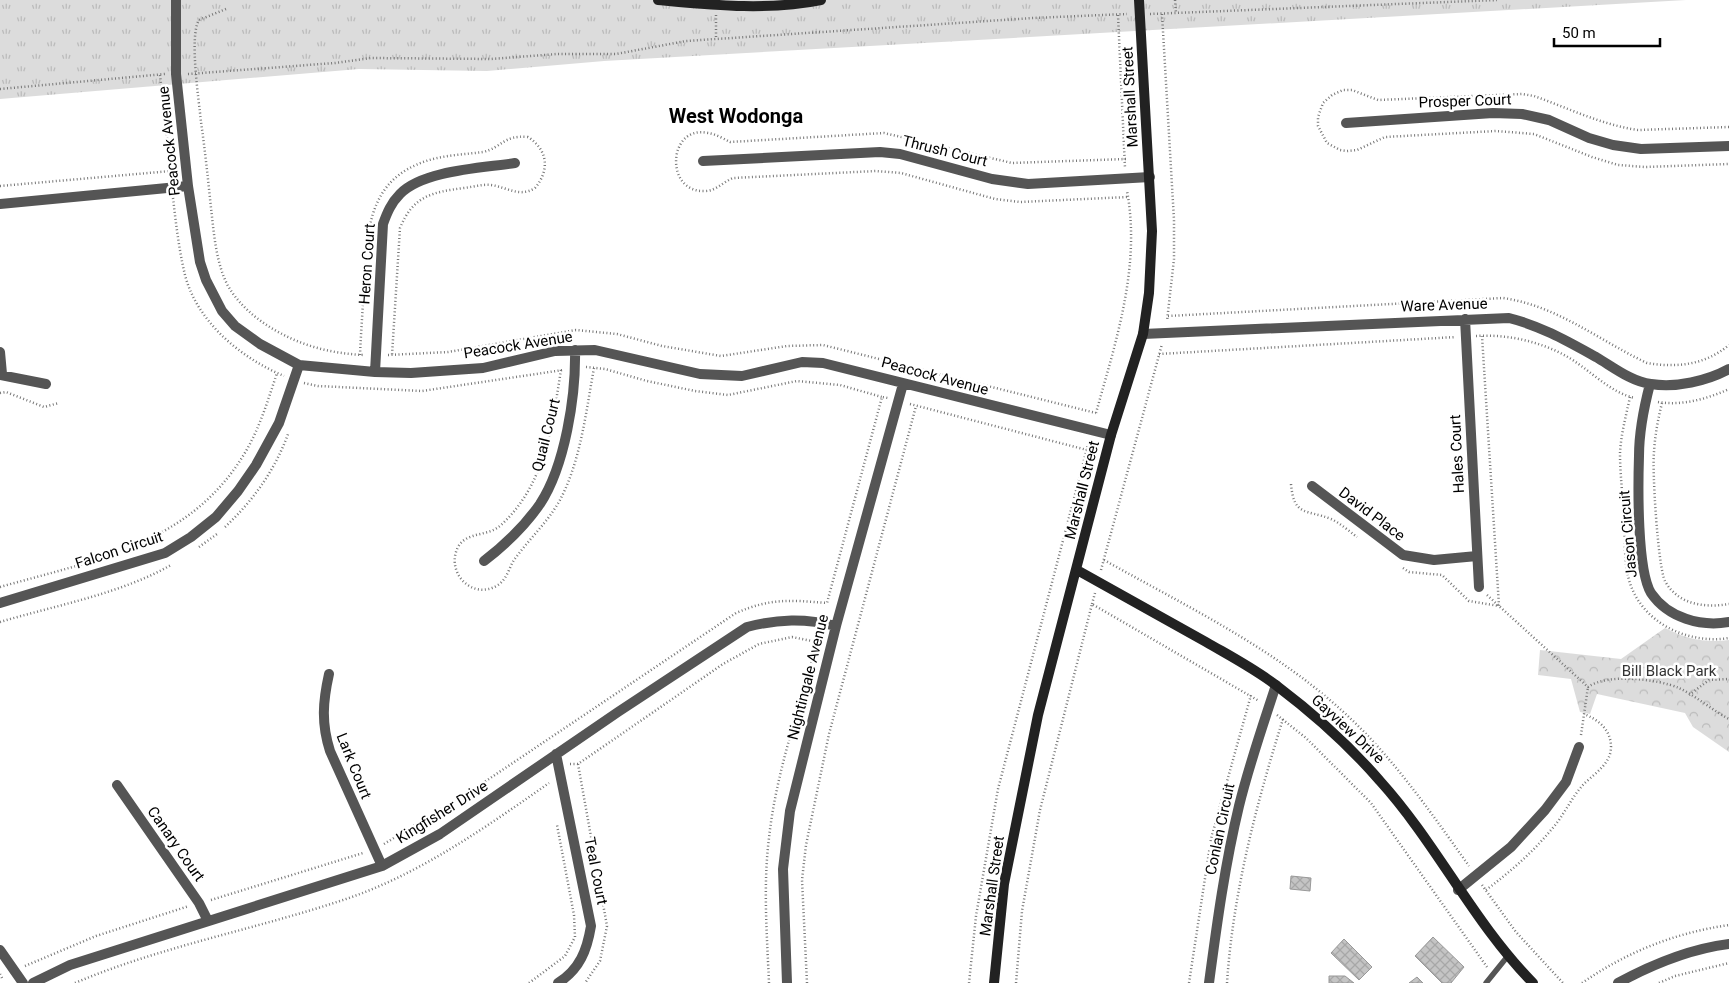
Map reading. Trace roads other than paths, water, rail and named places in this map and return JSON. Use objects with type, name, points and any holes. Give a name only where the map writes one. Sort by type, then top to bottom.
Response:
[{"type":"street","name":"Peacock Avenue","points":[[176,0],[176,74],[188,186],[200,262],[206,280],[222,312],[235,326],[260,344],[299,364],[375,372],[411,373],[484,368],[555,351],[575,350],[595,350],[611,353],[700,374],[742,376],[802,362],[823,363],[839,365],[903,384],[1092,432],[1111,435]]},
{"type":"street","points":[[658,0],[716,5],[794,6],[821,0]]},
{"type":"street","name":"Marshall Street","points":[[994,983],[1008,866],[1038,715],[1111,435],[1143,334],[1151,260],[1150,177],[1139,0]]},
{"type":"street","name":"Prosper Court","points":[[1346,122],[1493,113],[1522,114],[1549,120],[1589,138],[1613,145],[1641,149],[1729,146]]},
{"type":"street","name":"Thrush Court","points":[[703,161],[880,152],[907,156],[1009,182],[1028,184],[1150,177]]},
{"type":"street","name":"Heron Court","points":[[375,372],[383,224],[389,208],[400,192],[438,175],[515,163]]},
{"type":"street","points":[[0,204],[188,186]]},
{"type":"street","name":"Ware Avenue","points":[[1143,334],[1509,318],[1550,331],[1625,374],[1650,384],[1680,384],[1712,377],[1729,369]]},
{"type":"street","name":"Hales Court","points":[[1465,319],[1479,587]]},
{"type":"street","name":"Quail Court","points":[[484,561],[505,545],[540,503],[557,466],[569,417],[575,369],[575,350]]},
{"type":"street","points":[[0,352],[1,374],[46,384]]},
{"type":"street","name":"Falcon Circuit","points":[[0,603],[165,553],[191,537],[216,517],[256,465],[279,423],[299,364]]},
{"type":"street","name":"Nightingale Avenue","points":[[787,983],[783,870],[790,810],[836,626],[903,384]]},
{"type":"street","name":"Jason Circuit","points":[[1650,384],[1646,400],[1639,455],[1641,536],[1645,578],[1651,592],[1671,612],[1711,625],[1729,622]]},
{"type":"street","name":"David Place","points":[[1312,486],[1403,555],[1434,560],[1477,556]]},
{"type":"street","name":"Gayview Drive","points":[[1077,570],[1236,660],[1276,685],[1355,752],[1417,826],[1458,890],[1507,957],[1533,983]]},
{"type":"street","name":"Kingfisher Drive","points":[[33,983],[70,965],[382,866],[440,834],[556,754],[747,628],[770,621],[792,619],[836,626]]},
{"type":"street","name":"Lark Court","points":[[329,674],[323,704],[324,733],[330,751],[382,866]]},
{"type":"street","name":"Conlan Circuit","points":[[1209,983],[1220,900],[1237,816],[1256,745],[1276,685]]},
{"type":"street","points":[[1458,890],[1511,847],[1545,810],[1566,782],[1579,747]]},
{"type":"street","name":"Teal Court","points":[[556,754],[591,926],[588,947],[581,962],[558,983]]},
{"type":"street","name":"Canary Court","points":[[117,785],[199,903],[208,921]]},
{"type":"street","points":[[1618,983],[1655,964],[1690,952],[1729,944]]},
{"type":"street","points":[[0,950],[23,983]]},
{"type":"lane","points":[[1486,983],[1507,957]]},
{"type":"district","name":"West Wodonga","points":[[736,116]]},
{"type":"park label","name":"Bill Black Park","points":[[1669,671]]}]
